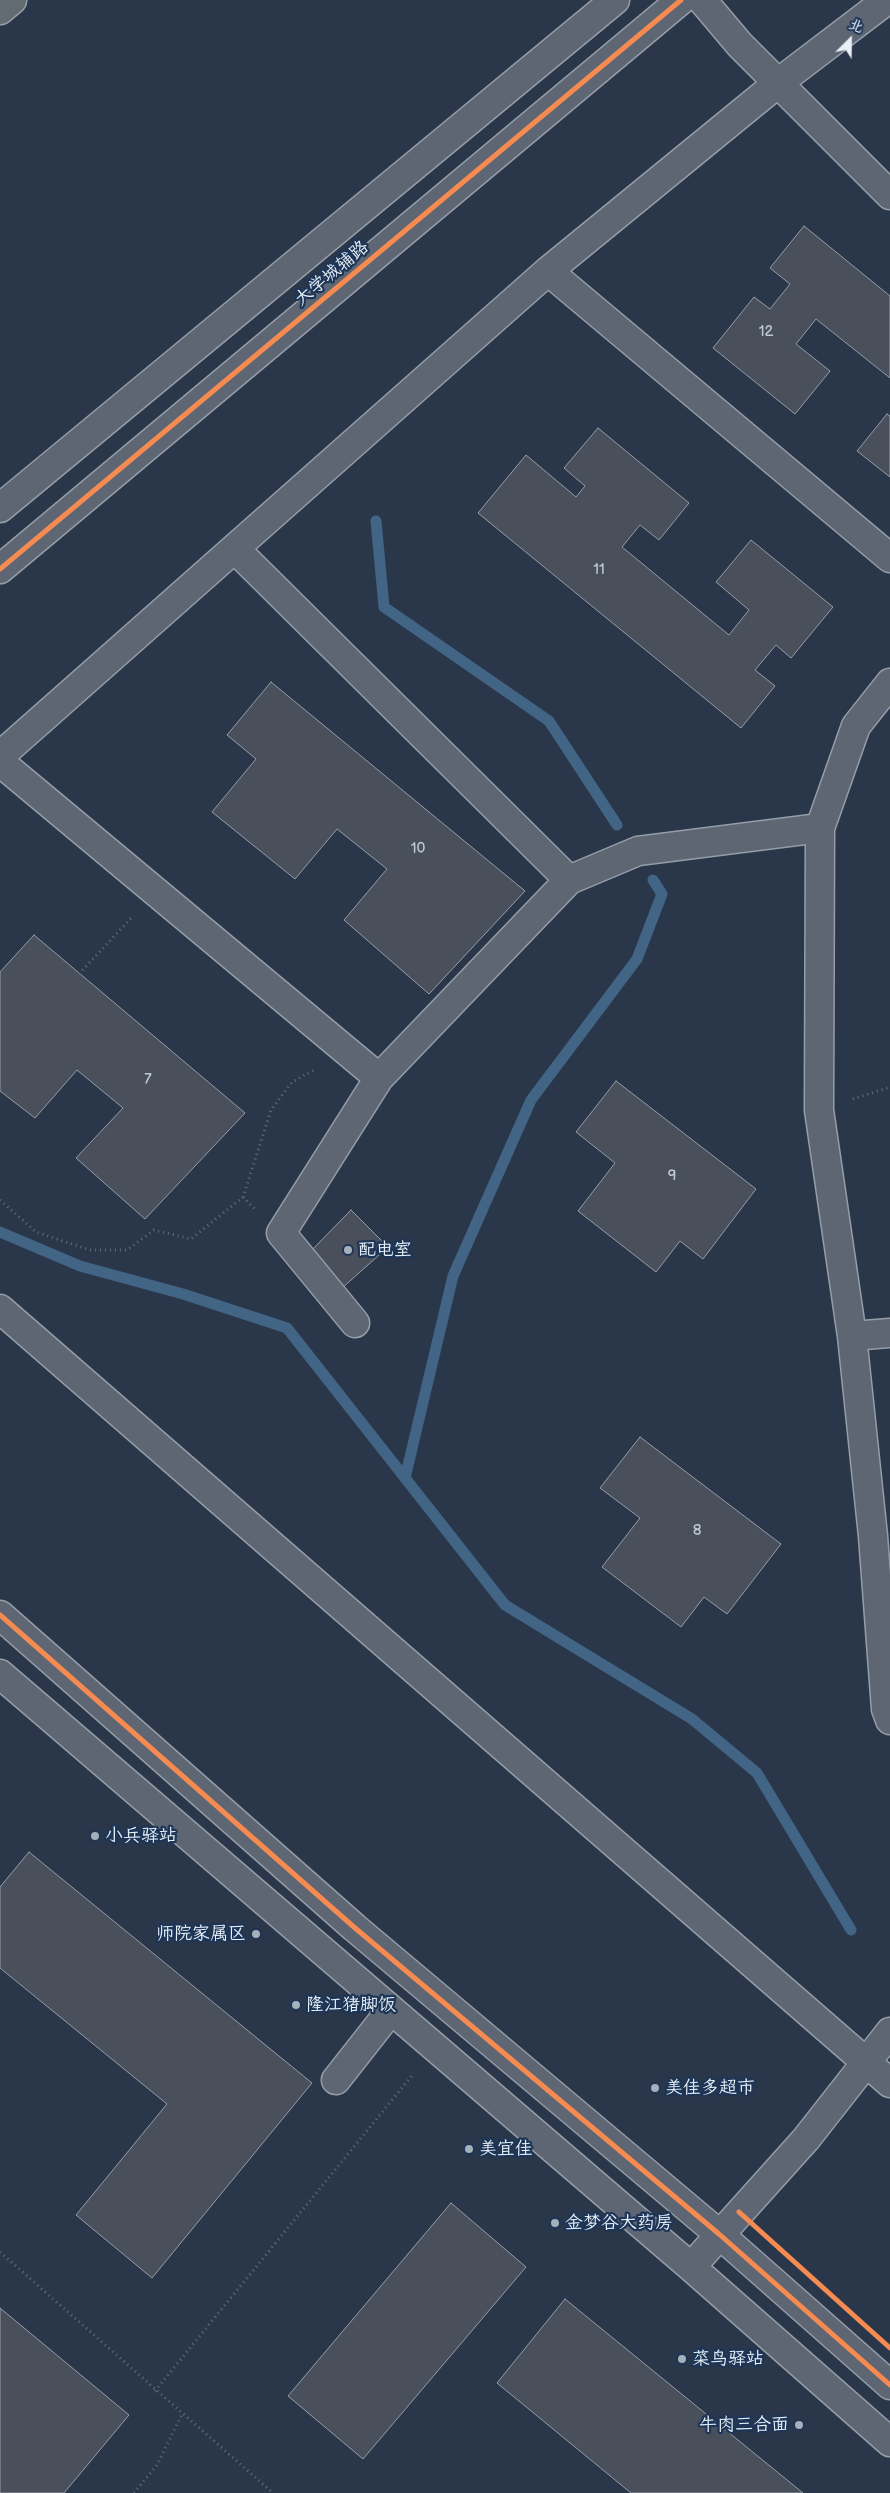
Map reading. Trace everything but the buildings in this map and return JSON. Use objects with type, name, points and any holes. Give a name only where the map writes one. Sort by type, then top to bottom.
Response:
[{"type":"highway","points":[[0,10],[12,0]]},
{"type":"street","name":"大学城辅路","points":[[0,508],[614,0]]},
{"type":"street","name":"大学城辅路","points":[[0,569],[681,0]]},
{"type":"street","points":[[702,0],[740,45],[890,195]]},
{"type":"street","points":[[0,756],[548,271],[778,83],[887,0]]},
{"type":"street","points":[[548,271],[890,558]]},
{"type":"street","points":[[235,549],[569,880]]},
{"type":"street","points":[[890,682],[856,726],[820,828],[819,1110],[852,1336],[873,1536],[886,1709],[890,1720]]},
{"type":"street","points":[[0,762],[378,1078]]},
{"type":"street","points":[[355,1323],[281,1233],[378,1078],[569,880],[638,851],[820,828]]},
{"type":"street","points":[[0,1309],[890,2083]]},
{"type":"street","points":[[852,1336],[890,1333]]},
{"type":"street","points":[[0,1615],[355,1928],[719,2234],[890,2385]]},
{"type":"street","points":[[0,1674],[691,2267],[890,2442]]},
{"type":"street","points":[[336,2080],[392,2010]]},
{"type":"street","points":[[691,2267],[806,2139],[890,2032]]},
{"type":"path","points":[[79,974],[155,892]]},
{"type":"path","points":[[0,1200],[36,1232],[90,1250],[127,1250],[154,1230],[191,1239],[243,1197],[271,1110],[292,1082],[348,1052]]},
{"type":"path","points":[[155,2390],[435,2047]]},
{"type":"path","points":[[0,2252],[273,2493]]},
{"type":"path","points":[[134,2493],[156,2465],[182,2414]]},
{"type":"waterway","points":[[376,521],[384,607],[549,721],[617,825]]},
{"type":"waterway","points":[[405,1478],[453,1276],[531,1100],[637,959],[662,894],[653,880]]},
{"type":"waterway","points":[[0,1232],[80,1266],[183,1294],[287,1328],[505,1605],[692,1719],[757,1773],[851,1930]]},
{"type":"cycle path","points":[[0,569],[681,0]]},
{"type":"cycle path","points":[[0,1615],[355,1928],[719,2234],[890,2385]]},
{"type":"cycle path","points":[[739,2212],[890,2348]]},
{"type":"place","name":"配电室","points":[[348,1250]]},
{"type":"place","name":"小兵驿站","points":[[95,1836]]},
{"type":"place","name":"师院家属区","points":[[256,1934]]},
{"type":"place","name":"隆江猪脚饭","points":[[296,2005]]},
{"type":"place","name":"美佳多超市","points":[[655,2088]]},
{"type":"place","name":"美宜佳","points":[[469,2149]]},
{"type":"place","name":"金梦谷大药房","points":[[555,2223]]},
{"type":"place","name":"菜鸟驿站","points":[[682,2359]]},
{"type":"place","name":"牛肉三合面","points":[[799,2425]]}]
